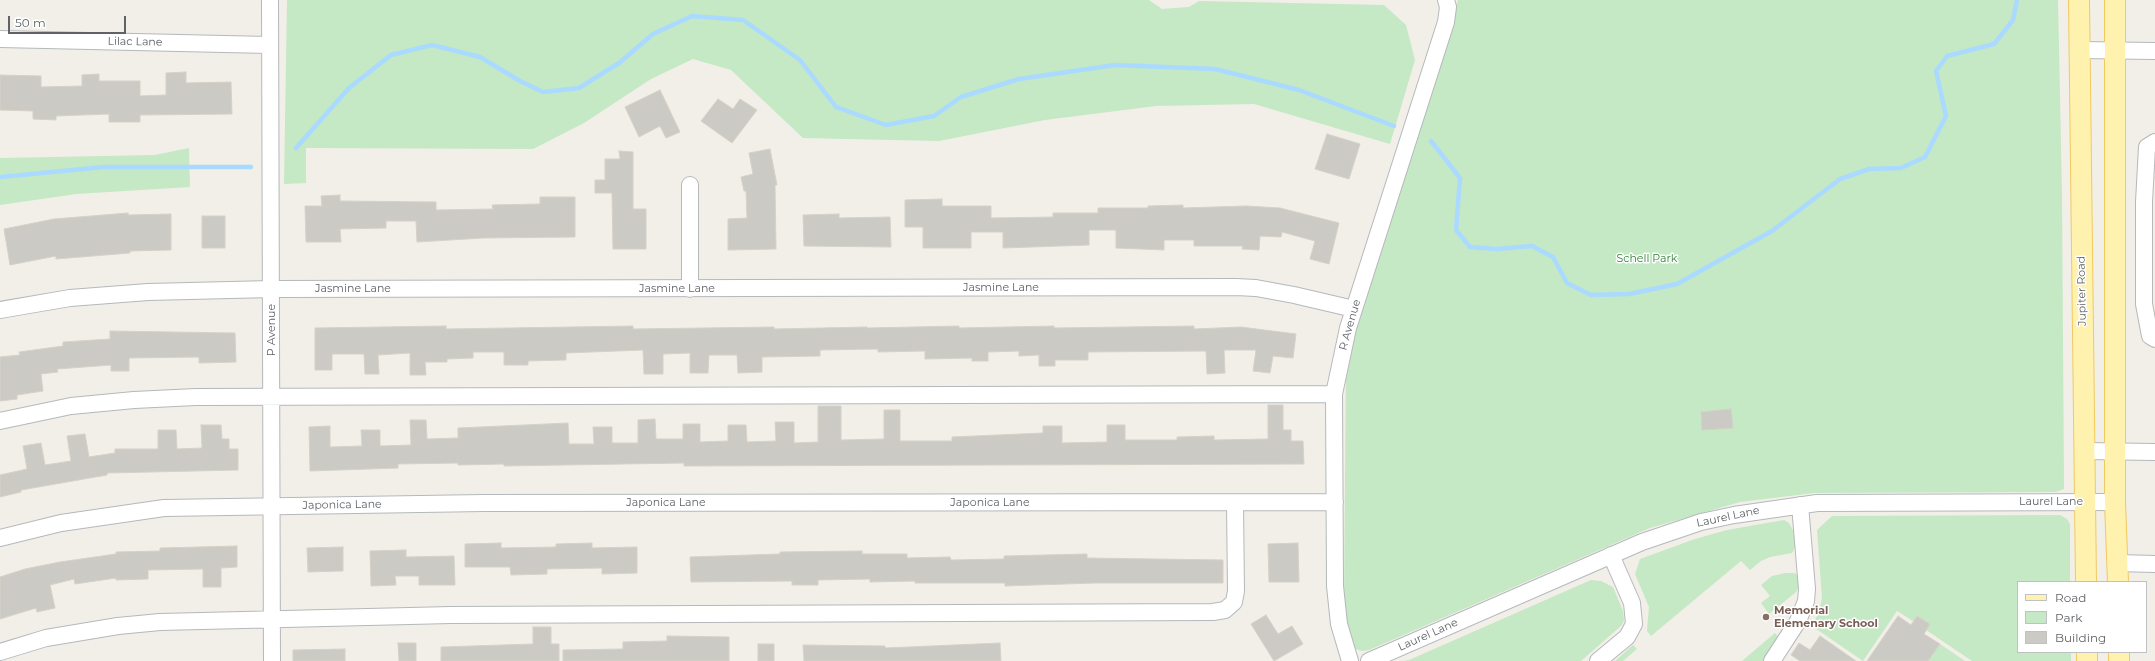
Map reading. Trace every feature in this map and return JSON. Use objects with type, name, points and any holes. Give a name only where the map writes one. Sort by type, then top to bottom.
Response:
[{"type":"main road","name":"Jupiter Road","points":[[2079,0],[2086,581]]},
{"type":"main road","points":[[2115,0],[2115,502],[2117,572]]},
{"type":"main road","points":[[2081,205],[2115,204]]},
{"type":"street","name":"P Avenue","points":[[270,0],[272,661]]},
{"type":"street","name":"R Avenue","points":[[1350,661],[1339,624],[1336,606],[1334,394],[1342,350],[1354,309],[1446,22],[1448,6],[1446,0]]},
{"type":"street","name":"Lilac Lane","points":[[0,39],[269,45]]},
{"type":"street","points":[[2080,50],[2155,51]]},
{"type":"street","points":[[2155,142],[2147,147],[2144,225],[2144,304],[2150,336],[2155,339]]},
{"type":"street","points":[[690,185],[690,289]]},
{"type":"street","name":"Jasmine Lane","points":[[0,310],[70,298],[148,292],[272,288],[690,289],[1236,287],[1256,288],[1294,295],[1354,309]]},
{"type":"street","points":[[0,421],[71,406],[134,400],[272,397],[1334,394]]},
{"type":"street","points":[[2084,451],[2155,452]]},
{"type":"street","name":"Japonica Lane","points":[[0,538],[61,523],[164,508],[484,503],[1335,502]]},
{"type":"street","name":"Laurel Lane","points":[[1369,661],[1642,542],[1701,522],[1756,511],[1800,505],[2115,502]]},
{"type":"street","points":[[0,652],[46,638],[118,626],[160,622],[451,615],[1213,612],[1225,610],[1234,602],[1236,591],[1235,503]]},
{"type":"street","points":[[1772,661],[1798,621],[1806,601],[1807,589],[1800,505]]},
{"type":"street","points":[[1598,661],[1627,637],[1634,624],[1632,603],[1611,556]]},
{"type":"street","points":[[2117,572],[2155,564]]},
{"type":"green space","points":[[287,0],[1149,0],[1162,9],[1189,7],[1199,1],[1384,5],[1406,25],[1415,60],[1390,144],[1254,104],[1156,106],[1045,120],[939,141],[803,138],[731,70],[693,59],[651,79],[584,123],[533,149],[306,148],[306,183],[284,184]]},
{"type":"green space","name":"Schell Park","points":[[1458,0],[2058,0],[2062,194],[2064,489],[2056,492],[1814,493],[1740,502],[1650,528],[1369,650],[1362,651],[1356,649],[1351,643],[1345,621],[1344,604],[1346,358],[1355,323]]},
{"type":"green space","points":[[189,148],[190,187],[76,194],[0,205],[0,158],[155,155]]},
{"type":"green space","points":[[2060,515],[2067,519],[2070,524],[2070,581],[2017,581],[2017,653],[2071,653],[2071,661],[1972,661],[1926,630],[1930,624],[1917,616],[1913,621],[1897,611],[1863,661],[1812,626],[1819,612],[1822,598],[1817,530],[1832,516]]},
{"type":"green space","points":[[1784,520],[1789,523],[1794,532],[1796,546],[1792,553],[1770,557],[1761,561],[1750,570],[1741,561],[1651,636],[1647,631],[1649,607],[1635,574],[1640,559],[1695,539],[1727,530]]},
{"type":"green space","points":[[1785,573],[1795,573],[1800,578],[1800,584],[1796,592],[1769,614],[1761,603],[1770,596],[1761,585],[1772,576]]},
{"type":"green space","points":[[1591,580],[1601,581],[1613,587],[1623,611],[1624,620],[1622,625],[1581,661],[1403,661],[1409,660]]},
{"type":"green space","points":[[1775,633],[1779,638],[1763,661],[1742,661]]},
{"type":"green space","points":[[1940,644],[1965,661],[1928,661]]},
{"type":"green space","points":[[1633,645],[1637,649],[1623,661],[1615,661]]},
{"type":"building","points":[[186,72],[186,83],[231,82],[232,114],[140,115],[140,122],[109,122],[109,114],[56,116],[56,120],[33,119],[33,111],[0,110],[0,75],[41,76],[41,87],[82,86],[82,75],[99,74],[99,81],[140,81],[140,96],[166,95],[166,73]]},
{"type":"building","points":[[660,90],[680,132],[666,138],[660,126],[639,137],[625,107]]},
{"type":"building","points":[[718,99],[733,109],[740,99],[757,110],[732,143],[701,121]]},
{"type":"building","points":[[1327,134],[1360,144],[1349,179],[1315,169]]},
{"type":"building","points":[[770,149],[777,185],[775,185],[776,249],[728,250],[728,219],[747,218],[746,191],[744,191],[741,177],[753,174],[749,153]]},
{"type":"building","points":[[619,151],[633,152],[633,209],[646,209],[646,249],[613,249],[612,193],[595,193],[595,180],[605,180],[605,159],[620,159]]},
{"type":"building","points":[[340,195],[340,201],[436,202],[436,210],[493,209],[492,205],[540,204],[540,197],[575,197],[575,237],[483,238],[417,242],[416,221],[386,221],[386,228],[340,229],[341,242],[306,242],[305,206],[322,206],[321,196]]},
{"type":"building","points":[[942,199],[942,206],[991,206],[991,218],[1053,217],[1053,213],[1098,213],[1098,208],[1148,208],[1148,206],[1183,205],[1183,208],[1246,206],[1280,208],[1339,223],[1329,264],[1310,259],[1315,241],[1282,232],[1281,237],[1260,236],[1259,250],[1242,249],[1243,246],[1194,246],[1194,240],[1164,240],[1164,250],[1116,248],[1116,230],[1089,230],[1089,245],[1003,248],[1003,232],[971,232],[971,248],[923,248],[923,227],[905,227],[905,200]]},
{"type":"building","points":[[128,213],[128,215],[171,214],[171,250],[130,251],[130,253],[56,259],[56,256],[10,265],[4,229],[54,219]]},
{"type":"building","points":[[839,214],[839,218],[890,217],[891,247],[804,246],[803,215]]},
{"type":"building","points":[[202,216],[225,216],[225,248],[202,248]]},
{"type":"building","points":[[446,326],[446,329],[633,326],[633,329],[774,327],[774,329],[959,326],[959,328],[1054,326],[1054,328],[1194,326],[1194,329],[1241,327],[1296,334],[1293,358],[1273,356],[1270,373],[1253,371],[1256,350],[1224,350],[1225,373],[1207,374],[1206,351],[1088,352],[1088,360],[1055,360],[1055,366],[1039,366],[1039,355],[1019,356],[1019,351],[988,352],[988,361],[972,361],[972,358],[925,359],[925,351],[878,352],[878,349],[820,350],[820,356],[762,357],[762,372],[738,373],[737,355],[709,355],[708,373],[690,373],[690,353],[663,354],[663,374],[644,374],[643,350],[566,353],[566,360],[528,361],[528,365],[504,365],[504,352],[473,352],[473,358],[447,359],[447,362],[425,362],[426,375],[410,375],[410,353],[378,355],[379,374],[365,374],[364,354],[332,354],[332,370],[315,370],[315,328]]},
{"type":"building","points":[[110,331],[235,333],[236,362],[199,363],[199,357],[129,358],[129,371],[111,371],[111,365],[57,369],[58,372],[41,374],[43,391],[17,395],[17,399],[0,401],[0,357],[20,355],[19,352],[63,346],[63,342],[110,339]]},
{"type":"building","points":[[1268,405],[1283,405],[1283,430],[1291,430],[1291,441],[1303,441],[1304,464],[684,466],[684,463],[504,466],[504,464],[458,465],[458,463],[398,464],[398,468],[310,471],[309,427],[330,426],[330,447],[362,446],[361,430],[380,430],[380,446],[411,445],[410,420],[426,420],[427,439],[458,438],[458,428],[568,423],[569,444],[594,444],[593,427],[612,427],[612,443],[638,443],[638,420],[655,419],[656,439],[683,439],[683,424],[700,424],[700,442],[728,441],[728,425],[746,425],[747,442],[776,441],[775,422],[794,422],[794,443],[818,442],[818,406],[841,406],[841,440],[884,439],[884,410],[900,410],[900,441],[952,441],[952,437],[1043,433],[1043,426],[1062,426],[1062,443],[1107,442],[1107,425],[1125,425],[1125,440],[1177,440],[1177,437],[1214,436],[1214,440],[1268,439]]},
{"type":"building","points":[[1731,409],[1733,428],[1702,430],[1701,412]]},
{"type":"building","points":[[201,425],[221,425],[222,439],[229,439],[229,449],[238,449],[238,470],[107,473],[107,475],[21,490],[21,492],[0,497],[0,475],[27,469],[23,446],[41,443],[45,465],[71,461],[67,436],[85,434],[89,457],[115,453],[115,449],[158,449],[158,430],[176,430],[177,449],[202,448]]},
{"type":"building","points":[[501,543],[501,548],[556,547],[556,544],[592,543],[592,548],[637,547],[637,573],[602,574],[602,568],[547,569],[547,574],[511,575],[510,567],[465,567],[465,544]]},
{"type":"building","points":[[1298,543],[1299,582],[1269,582],[1268,544]]},
{"type":"building","points":[[237,546],[237,567],[221,568],[221,587],[203,587],[203,569],[148,570],[148,579],[116,580],[116,578],[75,584],[74,579],[50,585],[55,608],[37,612],[36,608],[0,619],[0,577],[25,569],[60,562],[116,554],[116,552],[160,551],[160,548]]},
{"type":"building","points":[[343,547],[343,571],[308,572],[307,548]]},
{"type":"building","points":[[406,550],[406,557],[454,556],[455,585],[419,585],[419,576],[395,576],[396,585],[371,586],[370,551]]},
{"type":"building","points":[[862,551],[862,554],[907,554],[907,558],[950,557],[951,560],[1004,559],[1004,556],[1087,554],[1087,558],[1223,560],[1223,583],[1095,583],[1005,586],[1005,583],[915,583],[915,581],[870,582],[870,579],[818,580],[818,585],[792,585],[792,581],[691,582],[690,557],[780,554],[780,552]]},
{"type":"building","points":[[1266,615],[1278,634],[1292,626],[1303,644],[1274,661],[1251,624]]},
{"type":"building","points":[[1898,616],[1911,625],[1917,616],[1930,624],[1924,634],[1940,644],[1928,661],[1867,661]]},
{"type":"building","points":[[533,627],[551,627],[551,644],[559,644],[559,661],[441,661],[441,647],[533,644]]},
{"type":"building","points":[[667,636],[729,637],[729,661],[563,661],[563,650],[623,649],[623,642],[667,641]]},
{"type":"building","points":[[1820,636],[1856,661],[1800,661],[1791,655],[1799,643],[1810,650]]},
{"type":"building","points":[[398,643],[416,643],[416,661],[399,661]]},
{"type":"building","points":[[1000,643],[1001,661],[804,661],[803,645],[885,646],[885,648]]},
{"type":"building","points":[[758,644],[774,644],[774,661],[758,661]]},
{"type":"building","points":[[345,649],[345,661],[293,661],[293,650]]},
{"type":"waterway","points":[[1431,141],[1460,178],[1456,230],[1470,247],[1497,249],[1532,246],[1553,257],[1567,283],[1591,295],[1629,294],[1677,284],[1772,231],[1840,179],[1869,169],[1901,168],[1925,157],[1946,116],[1936,71],[1947,56],[1994,44],[2013,20],[2017,0]]},
{"type":"waterway","points":[[296,148],[349,88],[391,55],[432,45],[480,57],[520,81],[543,92],[579,88],[619,63],[653,34],[692,16],[743,20],[800,60],[836,107],[886,125],[934,116],[961,97],[1019,79],[1115,65],[1215,69],[1299,90],[1394,126]]},
{"type":"waterway","points":[[0,177],[104,167],[251,167]]},
{"type":"place","name":"Memorial Elemenary School","points":[[1766,617]]}]
